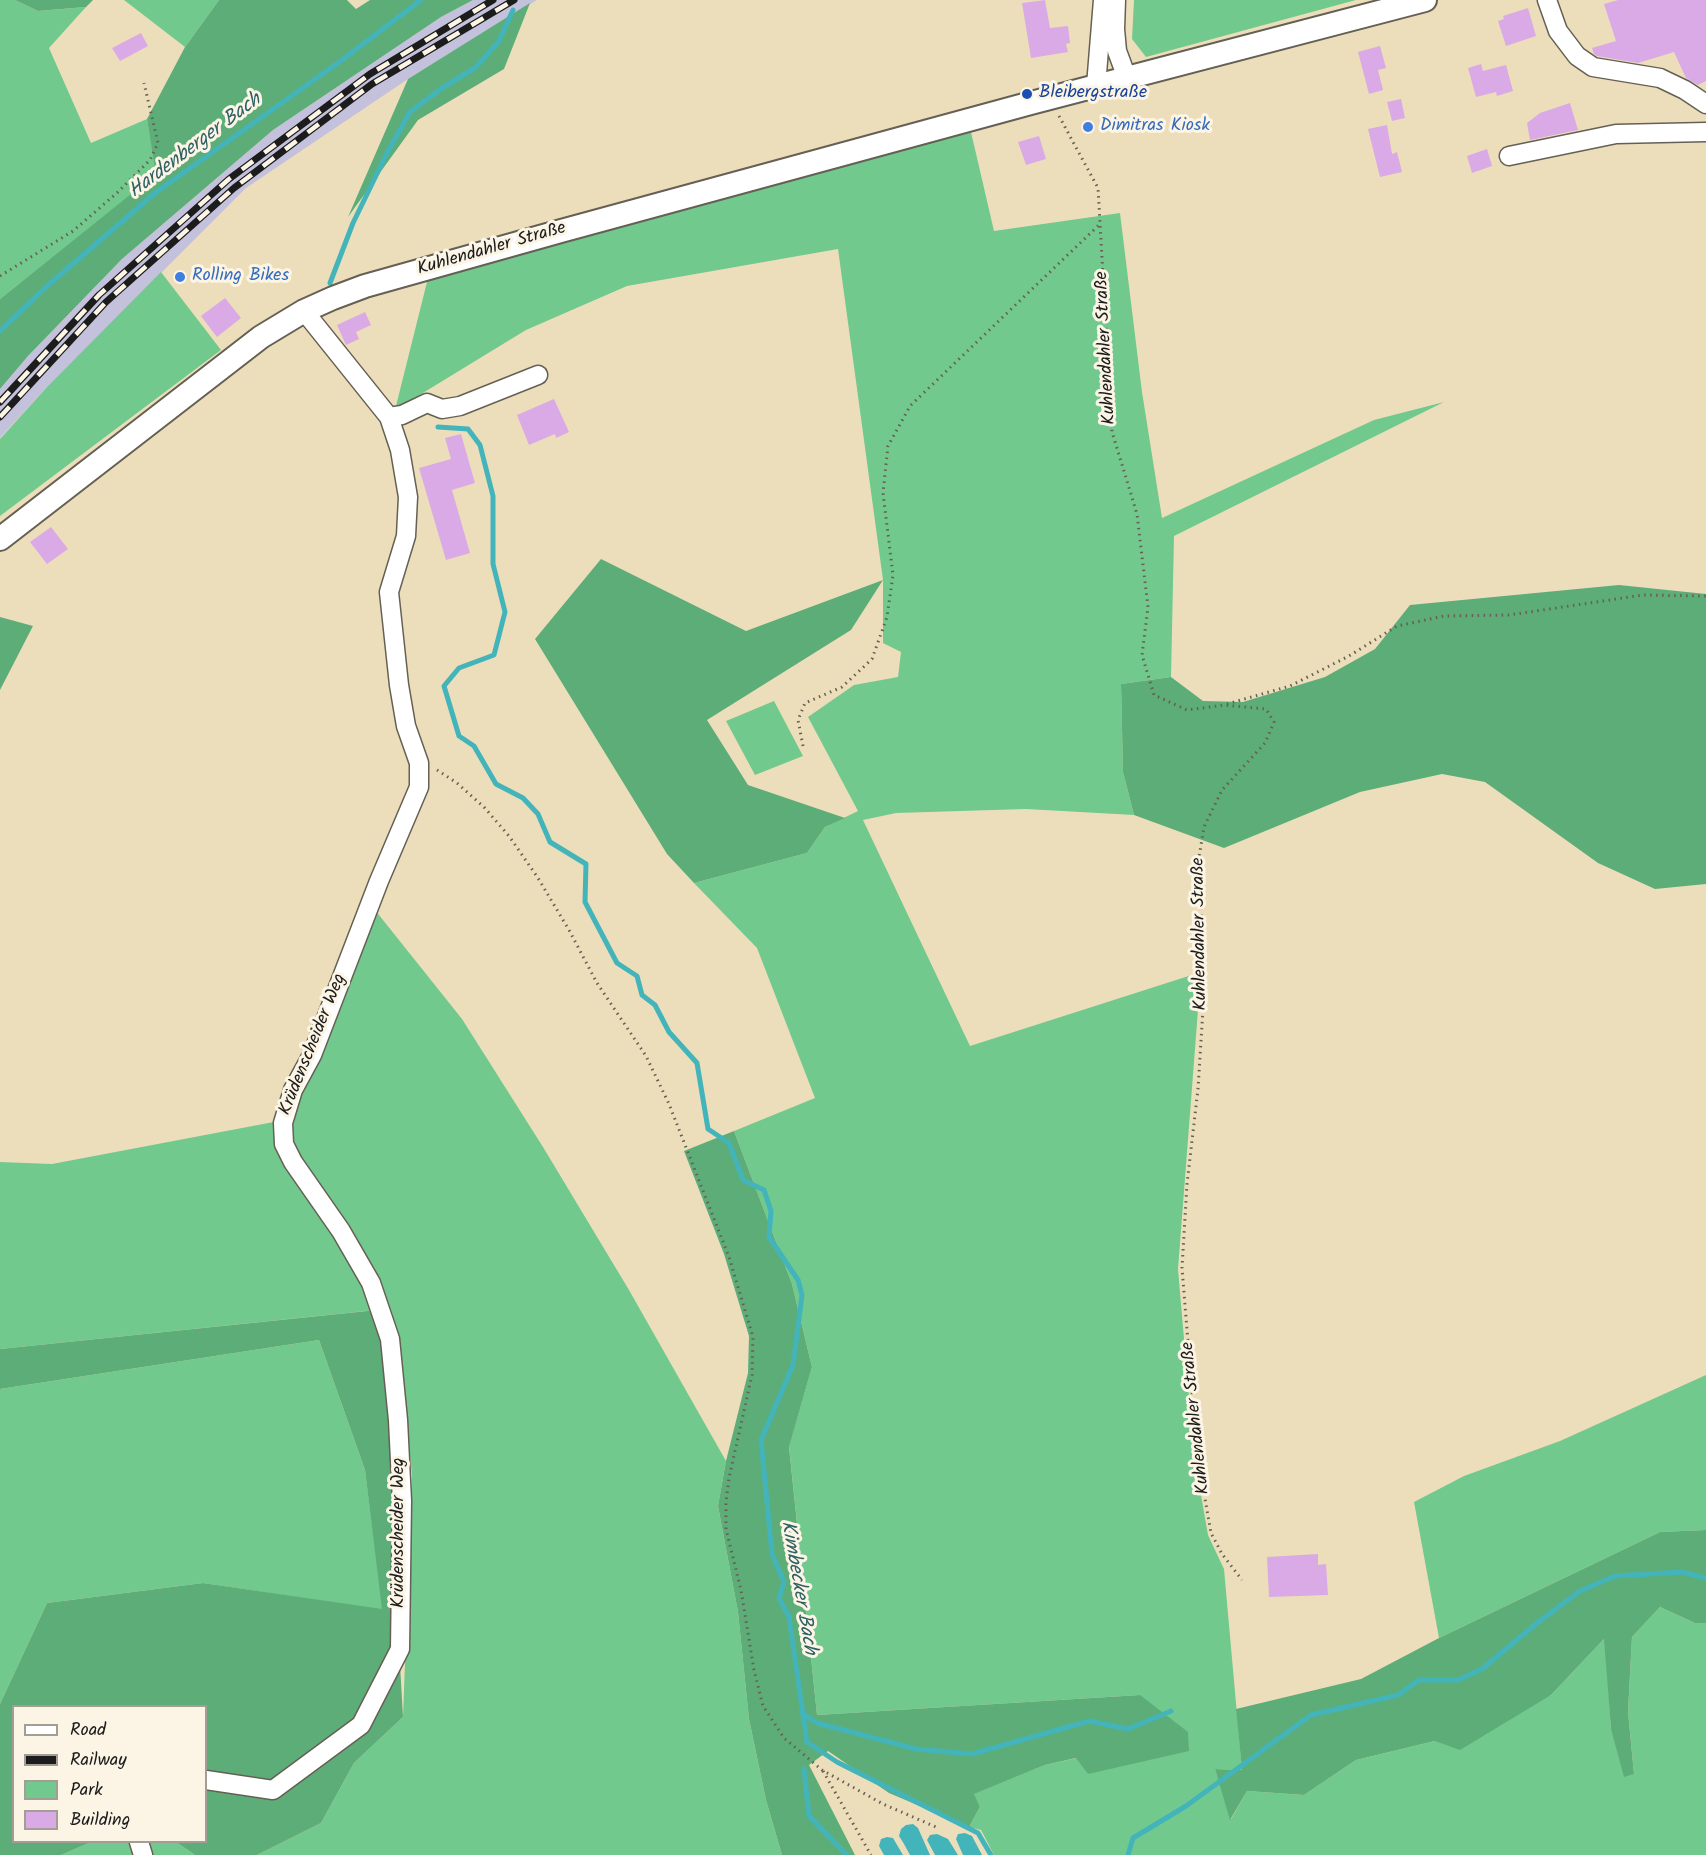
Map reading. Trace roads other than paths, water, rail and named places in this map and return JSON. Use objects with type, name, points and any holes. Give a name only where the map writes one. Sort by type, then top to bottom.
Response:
[{"type":"main road","name":"Kuhlendahler Straße","points":[[0,539],[261,337],[304,311],[365,286],[1096,86],[1425,0]]},
{"type":"street","points":[[1096,86],[1103,0]]},
{"type":"street","points":[[1116,0],[1114,29],[1117,51],[1127,78]]},
{"type":"street","points":[[1547,0],[1558,31],[1577,56],[1593,68],[1660,78],[1706,104]]},
{"type":"street","points":[[1509,156],[1616,134],[1706,132]]},
{"type":"street","name":"Krüdenscheider Weg","points":[[207,1780],[273,1790],[361,1725],[400,1649],[402,1501],[398,1420],[390,1339],[371,1283],[341,1231],[293,1162],[284,1144],[283,1123],[293,1090],[312,1054],[379,881],[419,787],[419,763],[406,726],[399,685],[389,592],[406,536],[409,516],[408,496],[400,450],[389,417],[304,311]]},
{"type":"street","points":[[389,417],[402,415],[427,403],[442,409],[460,406],[538,375]]},
{"type":"water","points":[[913,1824],[918,1828],[930,1855],[910,1855],[899,1836],[901,1829]]},
{"type":"water","points":[[965,1833],[972,1836],[982,1855],[963,1855],[956,1839],[958,1834]]},
{"type":"water","points":[[937,1834],[948,1839],[958,1855],[935,1855],[927,1840],[930,1835]]},
{"type":"water","points":[[893,1838],[903,1855],[884,1855],[879,1846],[881,1839]]},
{"type":"waterway","name":"Hardenberger Bach","points":[[0,331],[46,287],[155,193],[342,60],[421,0]]},
{"type":"waterway","points":[[330,283],[353,223],[410,112],[442,88],[476,67],[499,41],[513,10]]},
{"type":"waterway","name":"Kimbecker Bach","points":[[438,427],[468,429],[480,445],[493,496],[493,564],[505,612],[494,655],[459,668],[444,686],[459,736],[474,746],[496,784],[523,798],[538,814],[550,842],[586,864],[585,902],[617,963],[637,976],[642,995],[655,1005],[669,1032],[697,1063],[708,1129],[729,1143],[743,1180],[764,1190],[771,1211],[769,1237],[798,1280],[802,1295],[793,1365],[761,1440],[772,1554],[784,1582],[779,1598],[789,1617],[807,1742],[837,1762],[978,1833],[991,1855]]},
{"type":"waterway","points":[[1128,1855],[1133,1838],[1186,1806],[1311,1715],[1398,1695],[1419,1680],[1458,1680],[1482,1669],[1580,1591],[1615,1576],[1682,1572],[1706,1578]]},
{"type":"waterway","points":[[802,1713],[817,1723],[916,1749],[972,1754],[1089,1721],[1128,1729],[1171,1711]]},
{"type":"waterway","name":"Kimbecker Bach","points":[[804,1769],[809,1816],[847,1855]]},
{"type":"railway","points":[[0,402],[99,295],[229,179],[370,74],[493,0]]},
{"type":"railway","points":[[0,417],[106,302],[234,188],[372,84],[514,0]]},
{"type":"place","name":"Bleibergstraße","points":[[1027,94]]},
{"type":"place","name":"Dimitras Kiosk","points":[[1088,127]]},
{"type":"place","name":"Rolling Bikes","points":[[180,277]]}]
